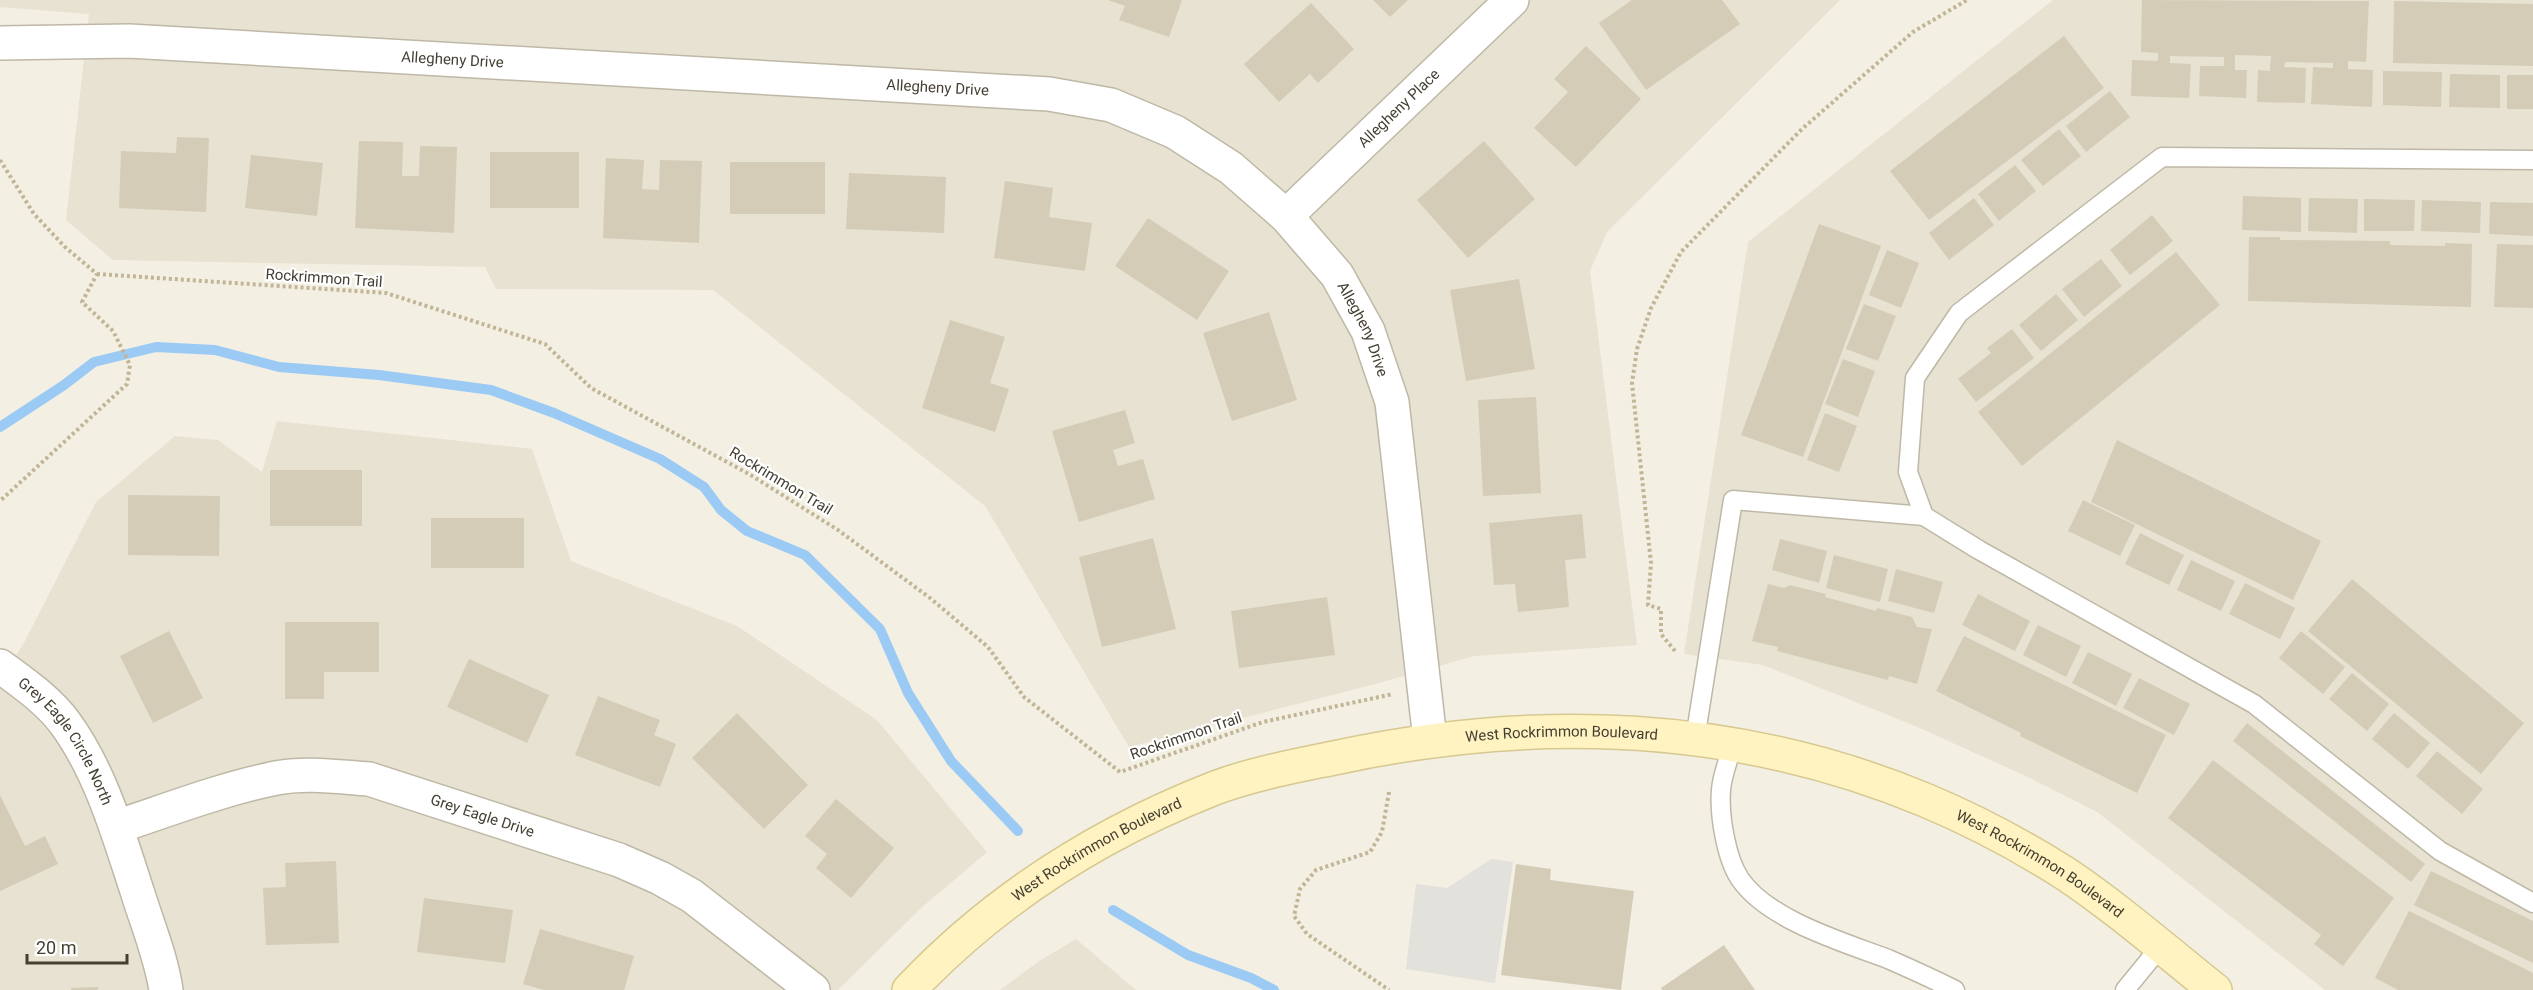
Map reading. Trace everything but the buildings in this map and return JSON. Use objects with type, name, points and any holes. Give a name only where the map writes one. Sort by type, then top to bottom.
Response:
[{"type":"main road","name":"West Rockrimmon Boulevard","points":[[909,990],[964,936],[1016,896],[1077,854],[1135,824],[1217,787],[1298,765],[1430,740],[1517,732],[1588,730],[1647,733],[1774,753],[1854,774],[1926,800],[1991,831],[2065,874],[2215,990]]},
{"type":"street","name":"Allegheny Place","points":[[1286,216],[1512,0]]},
{"type":"street","name":"Allegheny Drive","points":[[0,43],[129,40],[1049,94],[1111,105],[1175,132],[1231,168],[1286,216],[1337,275],[1368,331],[1392,402],[1430,740]]},
{"type":"street","name":"Grey Eagle Circle North","points":[[0,666],[35,692],[65,722],[94,774],[116,827],[162,969],[166,990]]},
{"type":"street","name":"Grey Eagle Drive","points":[[116,827],[238,788],[278,778],[328,776],[369,779],[619,860],[660,878],[692,896],[813,990]]},
{"type":"lane","points":[[1924,516],[1908,472],[1915,378],[1959,313],[2162,157],[2533,160]]},
{"type":"lane","points":[[1695,739],[1733,501],[1924,516],[1979,550],[2254,704],[2440,851],[2533,903]]},
{"type":"lane","points":[[1732,745],[1721,789],[1722,823],[1740,879],[1766,903],[1795,922],[1905,966],[1948,988]]},
{"type":"lane","points":[[2125,990],[2161,946]]},
{"type":"path","points":[[1675,651],[1661,634],[1661,609],[1648,605],[1651,562],[1632,383],[1637,349],[1651,308],[1681,252],[1802,129],[1913,32],[1967,0]]},
{"type":"path","points":[[0,160],[34,214],[65,247],[97,274],[82,302],[113,331],[130,365],[127,384],[0,501]]},
{"type":"path","name":"Rockrimmon Trail","points":[[97,274],[386,293],[545,344],[591,388],[749,474],[848,536],[930,598],[988,647],[1024,697],[1120,771],[1263,722],[1393,694]]},
{"type":"path","points":[[1389,792],[1382,832],[1370,852],[1316,870],[1300,889],[1294,916],[1307,934],[1389,990]]},
{"type":"shaded area","points":[[0,0],[1840,0],[1607,232],[1590,271],[1637,645],[1474,656],[1379,683],[1129,747],[985,506],[713,290],[496,289],[485,267],[113,260],[66,220],[89,14],[0,7]]},
{"type":"shaded area","points":[[2053,0],[2533,0],[2533,990],[2325,990],[2097,812],[2030,778],[1913,725],[1763,665],[1684,654],[1748,242]]},
{"type":"shaded area","points":[[277,421],[532,449],[571,561],[737,626],[877,720],[987,852],[920,909],[838,990],[0,990],[0,682],[25,641],[96,502],[175,436],[218,440],[262,472]]},
{"type":"shaded area","points":[[1491,859],[1513,862],[1495,983],[1406,969],[1416,884],[1447,888]]},
{"type":"shaded area","points":[[1076,939],[1136,990],[1000,990],[1038,962]]},
{"type":"waterway","points":[[0,427],[64,385],[94,362],[156,347],[215,350],[279,367],[379,375],[491,390],[554,413],[660,459],[704,487],[721,510],[747,531],[805,555],[880,629],[908,693],[951,761],[1018,831]]},
{"type":"waterway","points":[[1113,910],[1188,955],[1251,978],[1274,990]]}]
